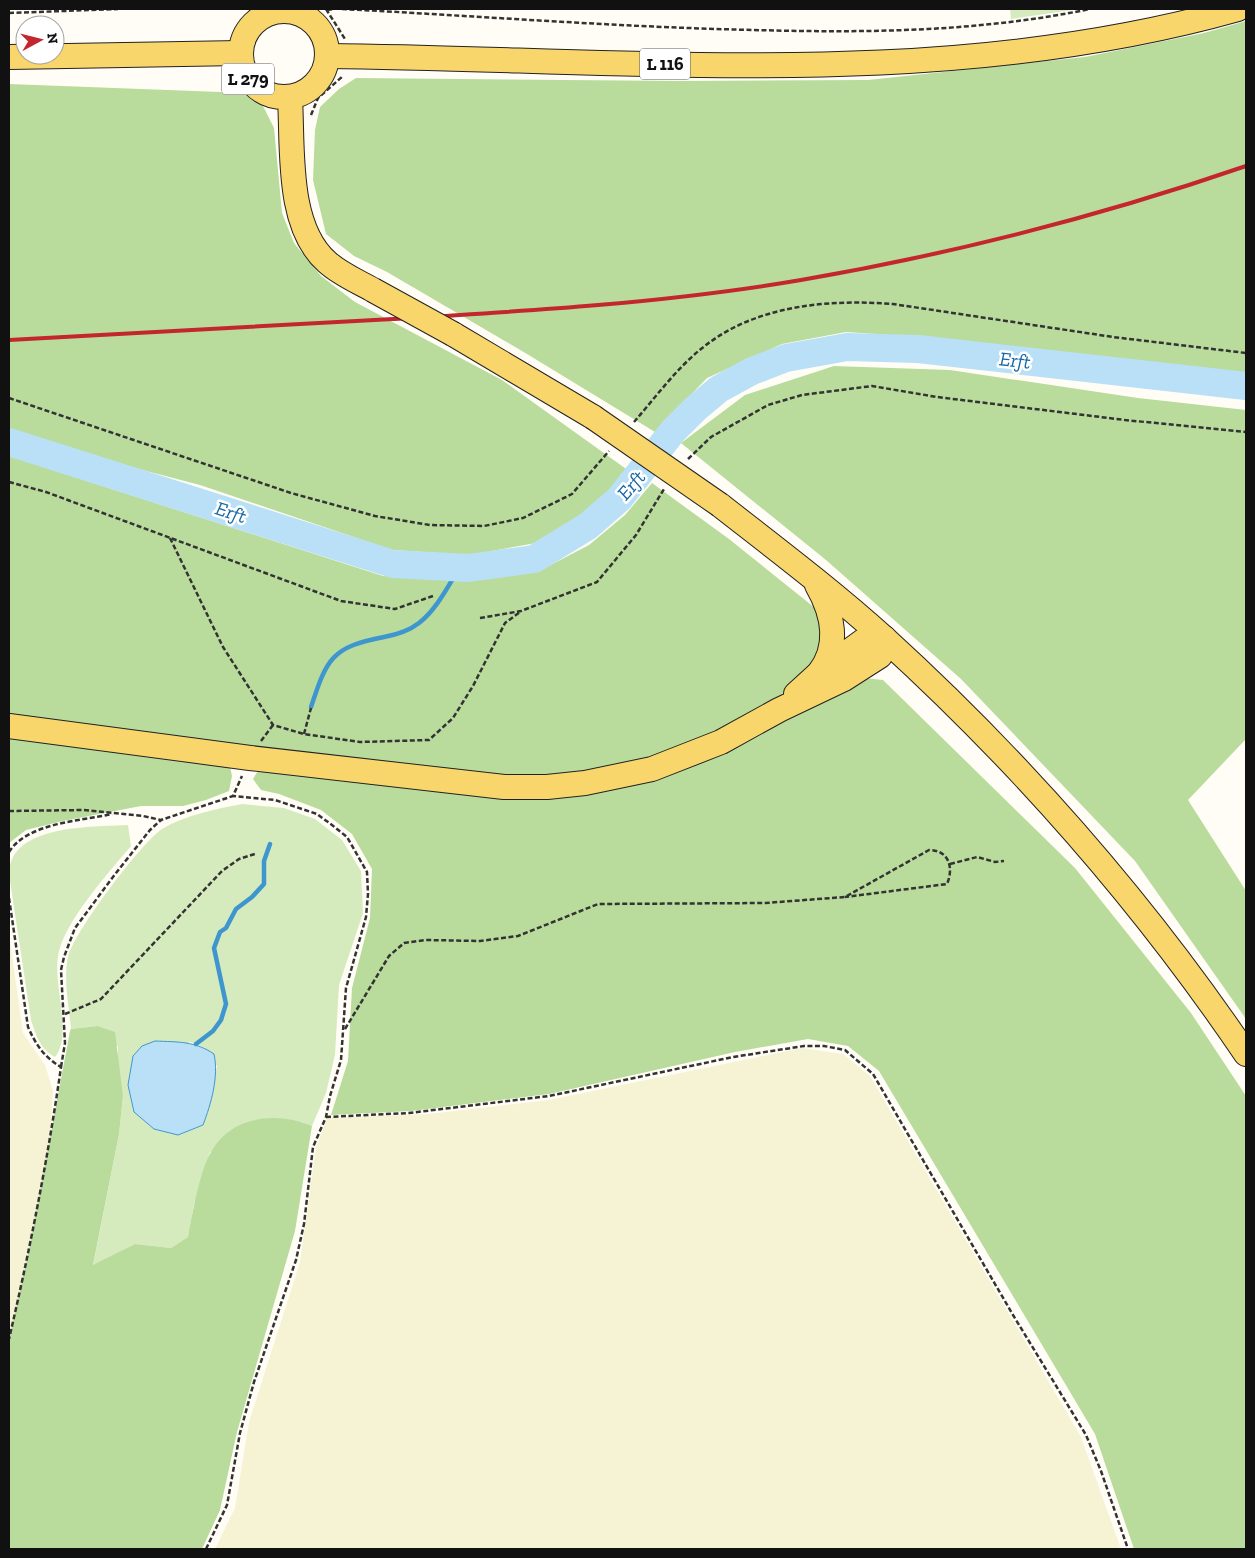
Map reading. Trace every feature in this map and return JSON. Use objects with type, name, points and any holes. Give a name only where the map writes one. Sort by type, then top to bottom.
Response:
[{"type":"main road","name":"L 116","points":[[337,57],[682,64],[912,62],[997,55],[1073,45],[1173,26],[1238,9]]},
{"type":"main road","name":"L 279","points":[[283,10],[297,12],[315,24],[337,57],[324,71],[316,84],[304,93],[290,98],[275,97],[249,81],[242,68],[240,53],[243,40],[249,28],[258,19],[270,13],[283,10]]},
{"type":"main road","name":"L 279","points":[[9,57],[240,53]]},
{"type":"main road","name":"L 279","points":[[290,98],[296,190],[306,233],[314,247],[327,262],[593,417],[720,505],[814,579],[884,638]]},
{"type":"main road","points":[[814,579],[826,603],[833,631],[830,655],[820,672]]},
{"type":"main road","points":[[779,710],[820,672],[863,641],[884,638]]},
{"type":"main road","points":[[9,726],[250,758],[504,786],[547,787],[585,783],[652,769],[721,742],[779,710],[844,679],[880,656],[884,638]]},
{"type":"main road","points":[[884,638],[1008,761],[1077,836],[1168,947],[1246,1054]]},
{"type":"path","points":[[9,13],[118,9]]},
{"type":"path","points":[[310,123],[316,101],[344,75],[337,57],[345,38],[326,10],[333,9]]},
{"type":"path","points":[[342,9],[701,29],[860,32],[948,28],[1028,19],[1090,9]]},
{"type":"path","points":[[630,427],[700,350],[717,336],[767,314],[824,302],[859,301],[893,304],[1113,337],[1246,353]]},
{"type":"path","points":[[684,464],[711,437],[768,405],[802,395],[872,386],[937,397],[1125,420],[1246,432]]},
{"type":"path","points":[[9,398],[291,493],[375,516],[430,525],[484,526],[523,518],[572,494],[610,450]]},
{"type":"path","points":[[9,482],[46,492],[341,601],[395,609],[433,596]]},
{"type":"path","points":[[170,538],[223,646],[273,726],[304,734],[360,742],[429,740],[453,718],[473,686],[505,624],[522,612],[597,582],[636,534],[656,499],[667,485]]},
{"type":"path","points":[[480,618],[522,612]]},
{"type":"path","points":[[304,734],[311,708]]},
{"type":"path","points":[[234,796],[250,758]]},
{"type":"path","points":[[9,1339],[39,1201],[65,1043],[61,970],[75,928],[150,830],[161,820],[234,796],[275,800],[317,814],[347,837],[367,872],[366,917],[346,988],[341,1060],[326,1117],[313,1147],[304,1224],[296,1260],[254,1382],[240,1433],[226,1505],[206,1549]]},
{"type":"path","points":[[9,811],[84,810],[161,820]]},
{"type":"path","points":[[9,852],[20,838],[35,830],[116,813]]},
{"type":"path","points":[[344,1030],[389,956],[404,943],[426,940],[480,941],[518,936],[598,904],[765,902],[845,897],[947,884],[951,875],[950,864],[943,853],[930,850],[845,897]]},
{"type":"path","points":[[64,1014],[100,999],[222,871],[239,859],[255,854]]},
{"type":"path","points":[[950,864],[977,857],[995,862],[1004,861]]},
{"type":"path","points":[[9,898],[28,1028],[35,1044],[47,1059],[61,1067]]},
{"type":"path","points":[[326,1117],[409,1113],[549,1096],[733,1057],[804,1046],[824,1046],[845,1050],[873,1074],[1012,1315],[1086,1435],[1101,1471],[1128,1549]]},
{"type":"shaded area","points":[[9,933],[23,1033],[45,1065],[53,1091],[50,1143],[9,1339]]},
{"type":"shaded area","points":[[802,1048],[843,1054],[870,1076],[1081,1437],[1121,1549],[215,1549],[235,1508],[249,1422],[300,1262],[316,1147],[327,1118],[428,1114],[549,1100]]},
{"type":"green space","points":[[1010,9],[1079,9],[1011,19]]},
{"type":"green space","points":[[1246,21],[1246,375],[920,337],[846,332],[782,344],[707,378],[655,432],[387,272],[354,256],[326,234],[313,180],[315,130],[320,107],[339,89],[356,78],[680,81],[868,80],[1085,57],[1204,33]]},
{"type":"green space","points":[[9,84],[247,93],[263,106],[274,128],[282,213],[294,243],[321,276],[355,302],[502,380],[629,471],[587,512],[536,543],[470,555],[392,550],[200,485],[58,448],[9,429]]},
{"type":"green space","points":[[834,366],[950,370],[1138,398],[1246,410],[1246,739],[1188,800],[1246,891],[1246,1019],[1135,861],[961,679],[826,560],[681,443],[745,395]]},
{"type":"green space","points":[[9,456],[383,576],[459,580],[539,571],[589,545],[625,515],[652,483],[729,539],[820,612],[824,641],[817,664],[774,701],[714,735],[651,759],[585,773],[505,778],[9,717]]},
{"type":"green space","points":[[864,678],[883,680],[1075,868],[1191,1013],[1246,1096],[1246,1549],[1134,1549],[1095,1434],[879,1071],[848,1046],[808,1039],[735,1052],[549,1094],[411,1111],[331,1115],[348,1061],[352,988],[370,918],[372,869],[352,834],[321,810],[279,794],[261,790],[253,779],[259,769],[499,797],[549,799],[586,795],[658,780],[726,753]]},
{"type":"green space","points":[[9,736],[230,766],[232,776],[229,791],[183,806],[141,806],[63,821],[26,830],[9,843]]},
{"type":"green space","points":[[242,804],[284,808],[315,819],[342,840],[361,871],[363,913],[339,985],[335,1055],[326,1093],[312,1126],[302,1122],[210,1152],[194,1204],[188,1237],[171,1248],[135,1244],[93,1266],[119,1134],[123,1096],[118,1067],[118,1047],[97,1026],[71,1029],[66,983],[68,957],[82,928],[109,889],[152,837],[162,829],[181,820],[201,813]],"holes":[[[190,1042],[203,1047],[217,1066],[208,1111],[203,1125],[179,1135],[154,1129],[134,1112],[128,1085]]]},
{"type":"green space","points":[[128,825],[131,846],[88,898],[68,929],[62,943],[57,968],[63,1023],[60,1048],[55,1057],[42,1046],[31,1020],[9,874],[13,858],[23,846],[38,837],[55,832],[94,826]]},
{"type":"green space","points":[[97,1026],[115,1032],[123,1096],[119,1134],[93,1265],[135,1244],[171,1248],[188,1237],[203,1170],[211,1152],[230,1131],[242,1124],[269,1118],[298,1121],[312,1126],[295,1231],[237,1432],[220,1510],[202,1549],[9,1549],[9,1339],[29,1250],[70,1031],[71,1029]]},
{"type":"water","points":[[155,1041],[193,1044],[214,1054],[215,1081],[203,1125],[178,1135],[154,1129],[134,1112],[128,1085],[133,1056],[142,1046]]},
{"type":"waterway","name":"Erft","points":[[9,442],[393,564],[468,568],[534,559],[588,526],[619,499],[673,431],[695,409],[719,389],[752,371],[786,358],[847,347],[918,349],[1246,386]]},
{"type":"waterway","points":[[311,707],[327,666],[334,657],[353,645],[398,634],[419,623],[437,604],[460,567]]},
{"type":"waterway","points":[[196,1044],[213,1031],[221,1020],[226,1004],[214,948],[220,932],[226,928],[236,909],[252,897],[264,884],[264,861],[270,844]]},
{"type":"railway","points":[[9,340],[546,309],[699,295],[750,288],[858,270],[970,246],[1137,201],[1246,166]]}]
